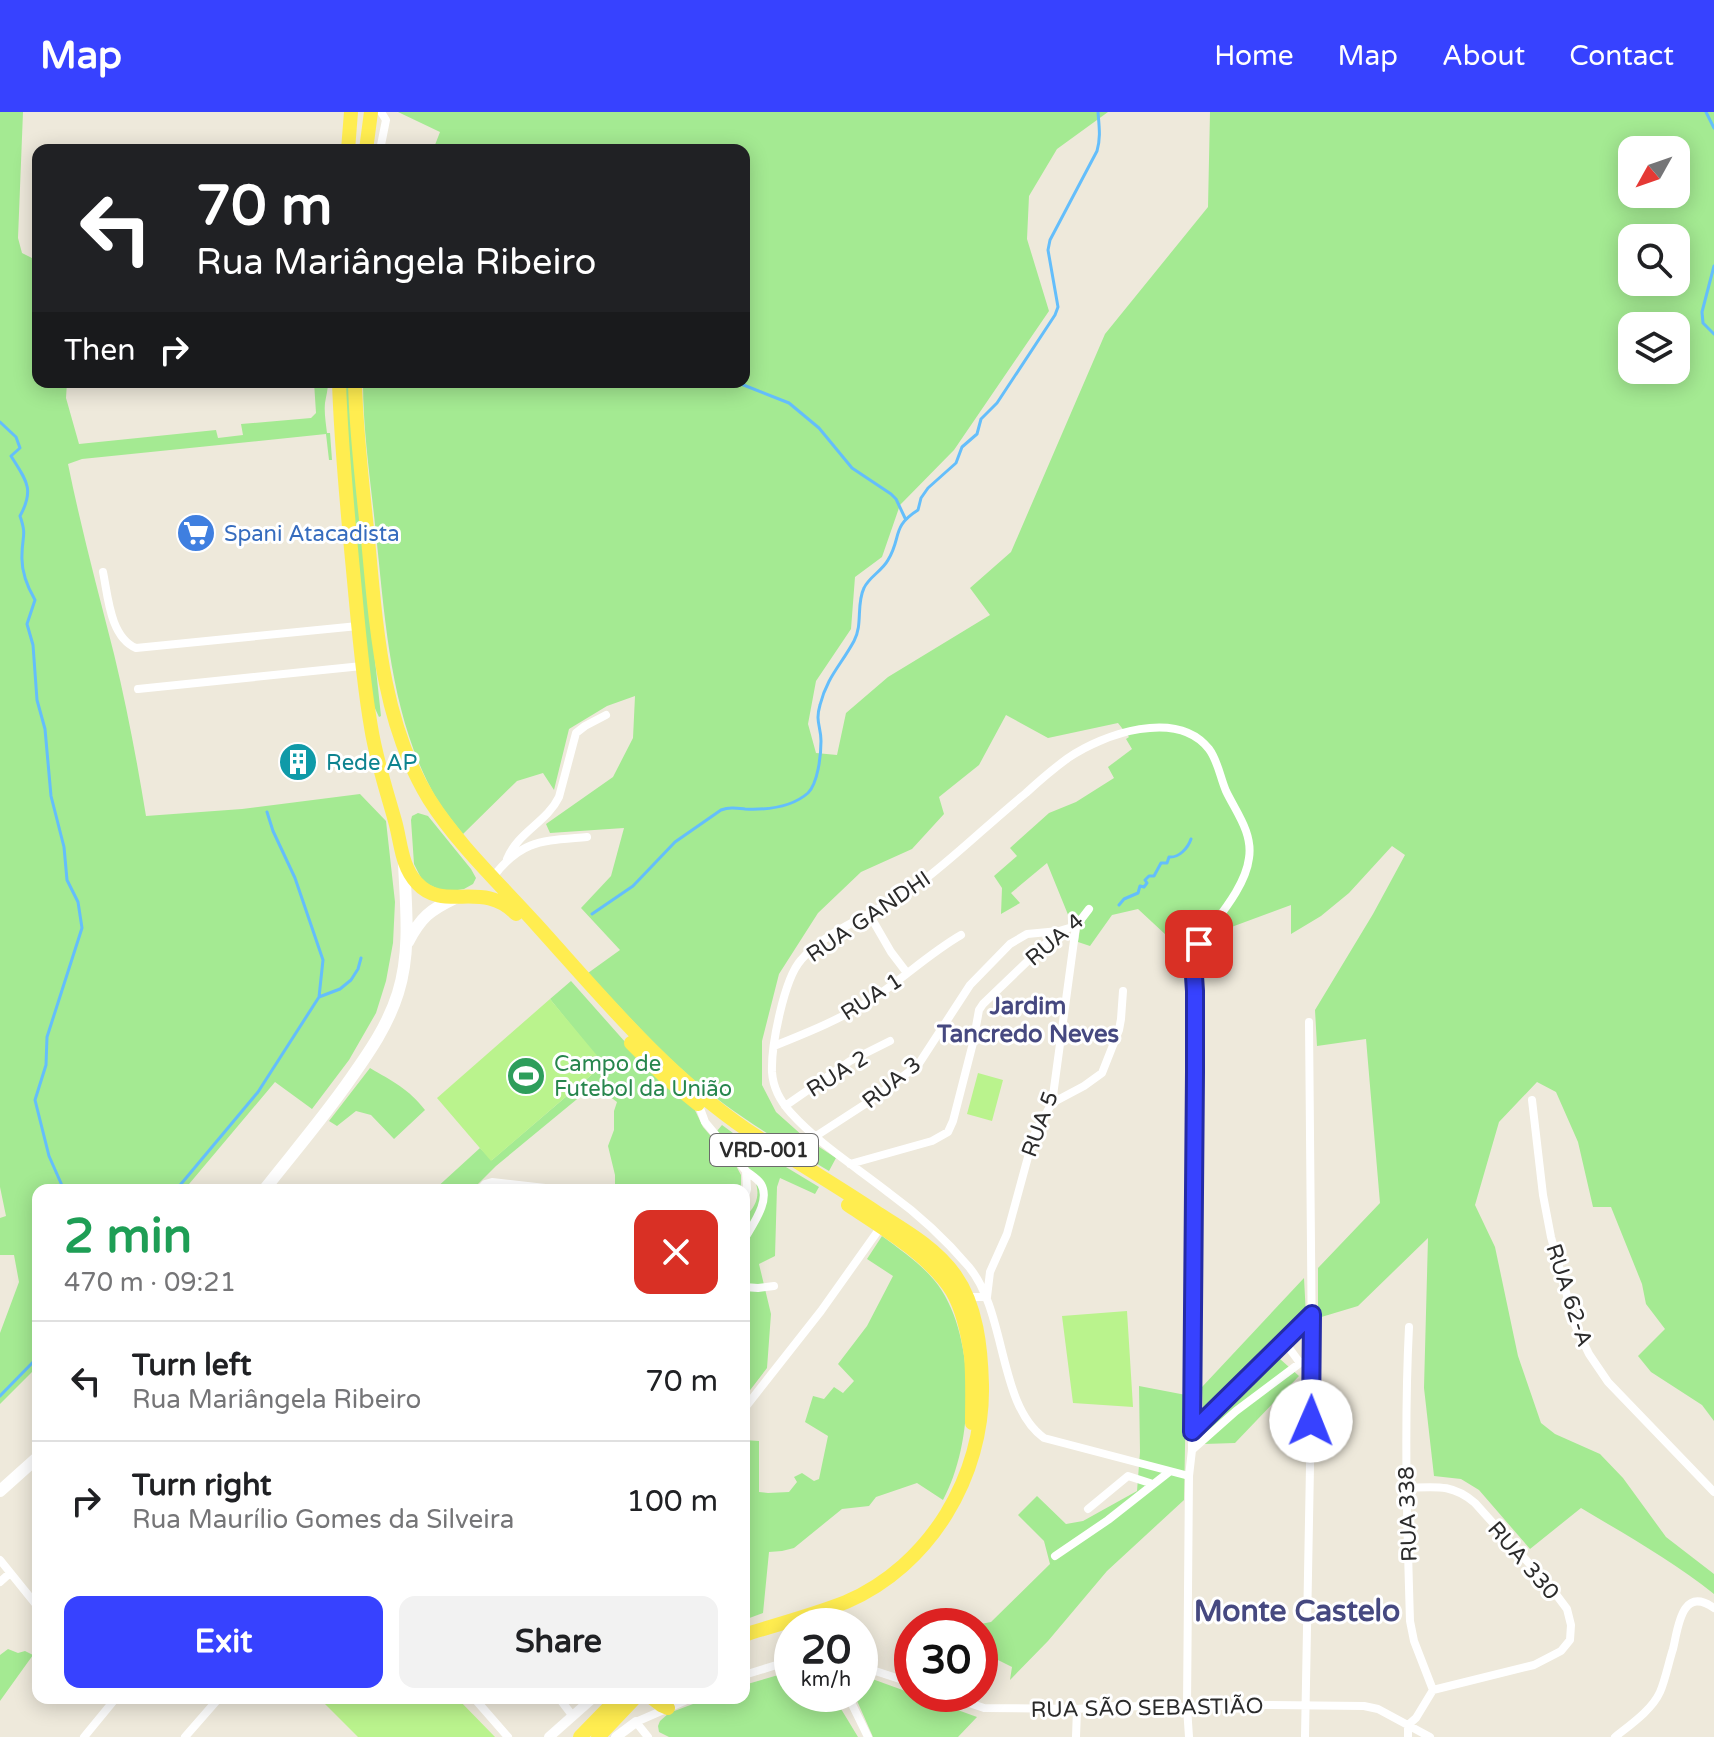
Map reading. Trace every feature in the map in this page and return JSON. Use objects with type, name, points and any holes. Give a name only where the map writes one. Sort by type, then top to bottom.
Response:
[{"type":"main road","points":[[348,144],[351,112]]},
{"type":"main road","points":[[367,144],[371,112]]},
{"type":"main road","name":"VRD-001","points":[[339,388],[346,505],[362,666],[376,751],[397,825],[403,860],[415,881],[432,894],[496,899],[511,908],[624,1037],[666,1078],[744,1137],[909,1248],[936,1271],[960,1307],[971,1356],[973,1452]]},
{"type":"main road","points":[[355,388],[357,433],[385,676],[411,765],[430,800],[489,873],[630,1029],[676,1073],[748,1130],[929,1248],[950,1269],[967,1297],[979,1341],[982,1413],[973,1452],[947,1515],[917,1552],[866,1591],[846,1602],[750,1633]]},
{"type":"main road","points":[[269,1184],[340,1093],[380,1035],[398,992],[406,945],[403,860]]},
{"type":"main road","points":[[406,945],[425,915],[437,906],[472,893],[489,873]]},
{"type":"main road","points":[[0,1491],[32,1462]]},
{"type":"main road","points":[[580,1737],[612,1704]]},
{"type":"main road","points":[[598,1737],[629,1704]]},
{"type":"main road","points":[[660,1704],[668,1708]]},
{"type":"street","points":[[381,112],[386,120],[381,144]]},
{"type":"street","points":[[103,572],[118,630],[124,640],[136,648],[358,626]]},
{"type":"street","points":[[138,689],[362,666]]},
{"type":"street","points":[[507,859],[521,836],[555,805],[576,733],[606,715]]},
{"type":"street","name":"RUA GANDHI","points":[[1189,1476],[1044,1438],[1032,1429],[1019,1407],[987,1297],[971,1270],[935,1232],[890,1193],[802,1125],[785,1106],[772,1076],[774,1046],[788,980],[802,958],[820,943],[913,888],[1070,757],[1088,746],[1143,729],[1174,729],[1197,737],[1212,754],[1230,799],[1246,828],[1250,844],[1249,859],[1238,888],[1199,944],[1193,961],[1192,1432]]},
{"type":"street","points":[[489,873],[507,859],[540,842],[587,837]]},
{"type":"street","name":"RUA 4","points":[[850,1164],[932,1141],[948,1132],[979,1010],[996,989],[1059,931],[1076,926],[1089,909]]},
{"type":"street","points":[[869,914],[907,973]]},
{"type":"street","name":"RUA 5","points":[[987,1297],[990,1272],[1007,1234],[1034,1135],[1052,1103],[1076,926]]},
{"type":"street","name":"RUA 3","points":[[816,1136],[918,1065],[970,985],[1010,944],[1027,934],[1059,931]]},
{"type":"street","name":"RUA 1","points":[[774,1046],[877,997],[936,950],[961,935]]},
{"type":"street","points":[[1052,1103],[1102,1073],[1119,1030],[1123,991]]},
{"type":"street","points":[[1305,1737],[1312,1358],[1309,1022]]},
{"type":"street","name":"RUA 2","points":[[785,1106],[850,1061],[890,1041]]},
{"type":"street","name":"RUA 62-A","points":[[1532,1100],[1551,1237],[1575,1325],[1589,1354],[1608,1382],[1714,1492]]},
{"type":"street","points":[[698,1103],[705,1122],[746,1171],[760,1182],[763,1193],[760,1210],[750,1229]]},
{"type":"street","points":[[746,1171],[747,1184]]},
{"type":"street","points":[[750,1401],[821,1311],[880,1228]]},
{"type":"street","points":[[750,1287],[774,1286]]},
{"type":"street","points":[[967,1297],[987,1297]]},
{"type":"street","points":[[1189,1737],[1189,1476],[1192,1432],[1312,1314]]},
{"type":"street","name":"RUA 338","points":[[1409,1327],[1405,1395],[1410,1621],[1414,1641],[1433,1690]]},
{"type":"street","points":[[1284,1341],[1300,1363]]},
{"type":"street","points":[[1192,1450],[1236,1411],[1300,1363],[1312,1358]]},
{"type":"street","points":[[1055,1556],[1108,1520],[1169,1472]]},
{"type":"street","points":[[1088,1509],[1128,1476],[1153,1484]]},
{"type":"street","name":"RUA 330","points":[[1406,1488],[1442,1487],[1466,1495],[1552,1589],[1567,1609],[1571,1625],[1570,1640],[1561,1651],[1534,1665],[1433,1690]]},
{"type":"street","points":[[0,1560],[32,1600]]},
{"type":"street","points":[[0,1582],[10,1573]]},
{"type":"street","points":[[1615,1737],[1660,1692],[1684,1609],[1700,1601],[1714,1608]]},
{"type":"street","points":[[750,1673],[774,1666]]},
{"type":"street","points":[[1408,1737],[1408,1725],[1416,1718],[1433,1690]]},
{"type":"street","points":[[84,1737],[111,1704]]},
{"type":"street","points":[[185,1737],[214,1704]]},
{"type":"street","points":[[479,1704],[508,1737]]},
{"type":"street","points":[[564,1704],[572,1715]]},
{"type":"street","points":[[549,1737],[586,1704]]},
{"type":"street","points":[[616,1737],[636,1722],[677,1704]]},
{"type":"street","name":"RUA SÃO SEBASTIÃO","points":[[998,1708],[1364,1706],[1378,1709],[1430,1737]]},
{"type":"street","points":[[1076,1737],[1077,1709]]},
{"type":"street","points":[[856,1712],[868,1737]]},
{"type":"street","points":[[636,1722],[648,1737]]},
{"type":"green space","points":[[0,112],[23,112],[18,238],[22,253],[32,258],[32,388],[67,388],[66,398],[79,444],[216,430],[218,438],[243,435],[241,424],[311,418],[316,413],[314,388],[327,388],[325,415],[332,460],[329,460],[326,434],[82,459],[68,464],[123,694],[146,816],[242,809],[360,794],[386,821],[395,902],[393,943],[376,1013],[349,1060],[312,1109],[275,1082],[189,1184],[32,1184],[32,1372],[0,1404],[0,1333],[19,1282],[14,1255],[0,1255],[0,1218],[6,1216],[0,1187]]},
{"type":"green space","points":[[398,112],[1108,112],[1057,149],[1029,196],[1027,239],[1049,311],[954,450],[900,505],[882,557],[855,577],[851,629],[816,681],[808,724],[816,753],[837,755],[846,713],[888,677],[990,615],[970,588],[1011,552],[1105,334],[1208,207],[1210,112],[1714,112],[1714,1421],[1702,1405],[1651,1372],[1638,1356],[1665,1329],[1646,1304],[1642,1284],[1611,1207],[1593,1207],[1578,1142],[1556,1092],[1537,1082],[1499,1122],[1475,1205],[1495,1247],[1518,1356],[1541,1423],[1555,1434],[1600,1454],[1623,1478],[1666,1537],[1714,1574],[1714,1594],[1666,1559],[1581,1508],[1530,1549],[1479,1490],[1461,1479],[1434,1476],[1424,1388],[1428,1238],[1358,1306],[1318,1318],[1318,1268],[1380,1203],[1366,1039],[1317,1046],[1315,1010],[1405,855],[1392,846],[1349,893],[1321,916],[1291,934],[1291,905],[1218,932],[1166,935],[1138,909],[1112,915],[1090,946],[1078,942],[1080,929],[1071,922],[1047,863],[1011,893],[1020,903],[1001,914],[1002,888],[994,876],[1017,856],[1010,848],[1049,813],[1076,802],[1114,778],[1108,767],[1132,749],[1126,739],[1129,737],[1118,723],[1048,738],[1006,715],[979,765],[939,797],[944,814],[912,849],[861,872],[818,913],[779,974],[762,1041],[762,1085],[776,1112],[804,1137],[836,1158],[829,1171],[756,1126],[703,1088],[661,1050],[588,973],[620,950],[581,908],[611,876],[624,828],[550,833],[546,824],[613,777],[633,738],[635,696],[607,706],[569,729],[554,790],[543,773],[517,781],[463,834],[440,803],[415,754],[391,662],[366,439],[363,388],[750,388],[750,144],[435,144],[440,132]]},
{"type":"green space","points":[[344,388],[351,388],[379,717],[372,702],[361,612]]},
{"type":"green space","points":[[418,813],[428,816],[471,869],[476,878],[473,884],[445,892],[423,882],[414,864],[411,820]]},
{"type":"green space","points":[[571,981],[634,1052],[692,1104],[703,1127],[735,1164],[741,1175],[741,1184],[615,1184],[608,1146],[614,1130],[617,1102],[609,1096],[582,1095],[478,1184],[441,1184],[480,1148],[492,1160],[603,1065],[550,999]]},
{"type":"green space","name":"Campo de Futebol da União","points":[[550,999],[604,1064],[491,1161],[437,1098]]},
{"type":"green space","points":[[370,1068],[393,1081],[425,1110],[394,1139],[371,1115],[356,1111],[337,1126],[329,1121]]},
{"type":"green space","points":[[978,1073],[1003,1080],[992,1121],[967,1114]]},
{"type":"green space","points":[[722,1125],[819,1187],[815,1194],[780,1178],[777,1187],[775,1256],[759,1264],[771,1314],[767,1368],[750,1390],[750,1210],[757,1195],[756,1183],[744,1160],[717,1131]]},
{"type":"green space","points":[[882,1236],[932,1278],[951,1307],[960,1333],[967,1391],[961,1450],[953,1477],[943,1500],[917,1483],[876,1497],[869,1506],[842,1509],[794,1548],[769,1552],[763,1613],[750,1618],[750,1440],[759,1441],[759,1492],[789,1492],[797,1482],[794,1477],[802,1473],[814,1481],[819,1479],[828,1436],[805,1422],[813,1396],[824,1399],[834,1387],[843,1393],[854,1381],[838,1364],[867,1326],[893,1276],[867,1259]]},
{"type":"green space","points":[[1304,1278],[1306,1316],[1270,1350],[1299,1376],[1235,1443],[1204,1444],[1202,1387]]},
{"type":"green space","points":[[1127,1311],[1133,1407],[1073,1403],[1062,1316]]},
{"type":"green space","points":[[1139,1386],[1186,1395],[1184,1500],[1107,1571],[1048,1641],[1010,1680],[1012,1667],[998,1660],[998,1615],[1050,1564],[1044,1541],[1018,1515],[1037,1496],[1066,1524],[1083,1521],[1137,1491]]},
{"type":"green space","points":[[8,1649],[32,1654],[0,1701],[0,1655]]},
{"type":"green space","points":[[774,1676],[774,1712],[843,1712],[858,1737],[669,1737],[659,1732],[660,1721],[669,1713],[693,1704],[750,1704],[750,1683]]},
{"type":"green space","points":[[878,1681],[894,1687],[894,1712],[963,1712],[977,1717],[958,1737],[873,1737],[862,1712],[878,1712]]},
{"type":"green space","points":[[325,1704],[463,1704],[495,1737],[358,1737]]},
{"type":"waterway","points":[[592,914],[633,886],[675,842],[721,810],[778,807],[808,793],[817,776],[820,705],[830,679],[857,635],[864,588],[888,560],[900,527],[918,510],[928,488],[956,463],[962,447],[977,434],[981,419],[997,403],[1055,315],[1058,307],[1048,250],[1050,240],[1097,151],[1098,112]]},
{"type":"waterway","points":[[1706,112],[1714,128]]},
{"type":"waterway","points":[[1714,266],[1702,312],[1703,323],[1714,334]]},
{"type":"waterway","points":[[750,388],[789,403],[819,428],[852,468],[896,499],[905,518]]},
{"type":"waterway","points":[[0,422],[16,437],[20,448],[11,456],[28,491],[20,516],[24,532],[22,561],[25,579],[35,600],[27,624],[33,645],[37,700],[45,729],[51,796],[64,847],[67,880],[78,902],[82,928],[47,1037],[46,1065],[35,1100],[49,1156],[61,1184]]},
{"type":"waterway","points":[[267,812],[295,878],[323,960],[319,997]]},
{"type":"waterway","points":[[1119,905],[1124,899],[1138,893],[1140,886],[1144,887],[1147,883],[1145,880],[1154,876],[1161,863],[1167,863],[1169,857],[1183,852],[1191,839]]},
{"type":"waterway","points":[[181,1184],[258,1092],[319,997],[340,989],[351,980],[361,958]]},
{"type":"waterway","points":[[0,1396],[32,1363]]},
{"type":"place","name":"Spani Atacadista","points":[[196,533]]},
{"type":"place","name":"Rede AP","points":[[298,762]]},
{"type":"place","name":"Campo de Futebol da União","points":[[526,1076]]},
{"type":"district","name":"Jardim Tancredo Neves","points":[[1028,1020]]},
{"type":"district","name":"Monte Castelo","points":[[1297,1611]]},
{"type":"route","points":[[1199,944],[1193,961],[1192,1432],[1312,1314],[1311,1421]]}]
